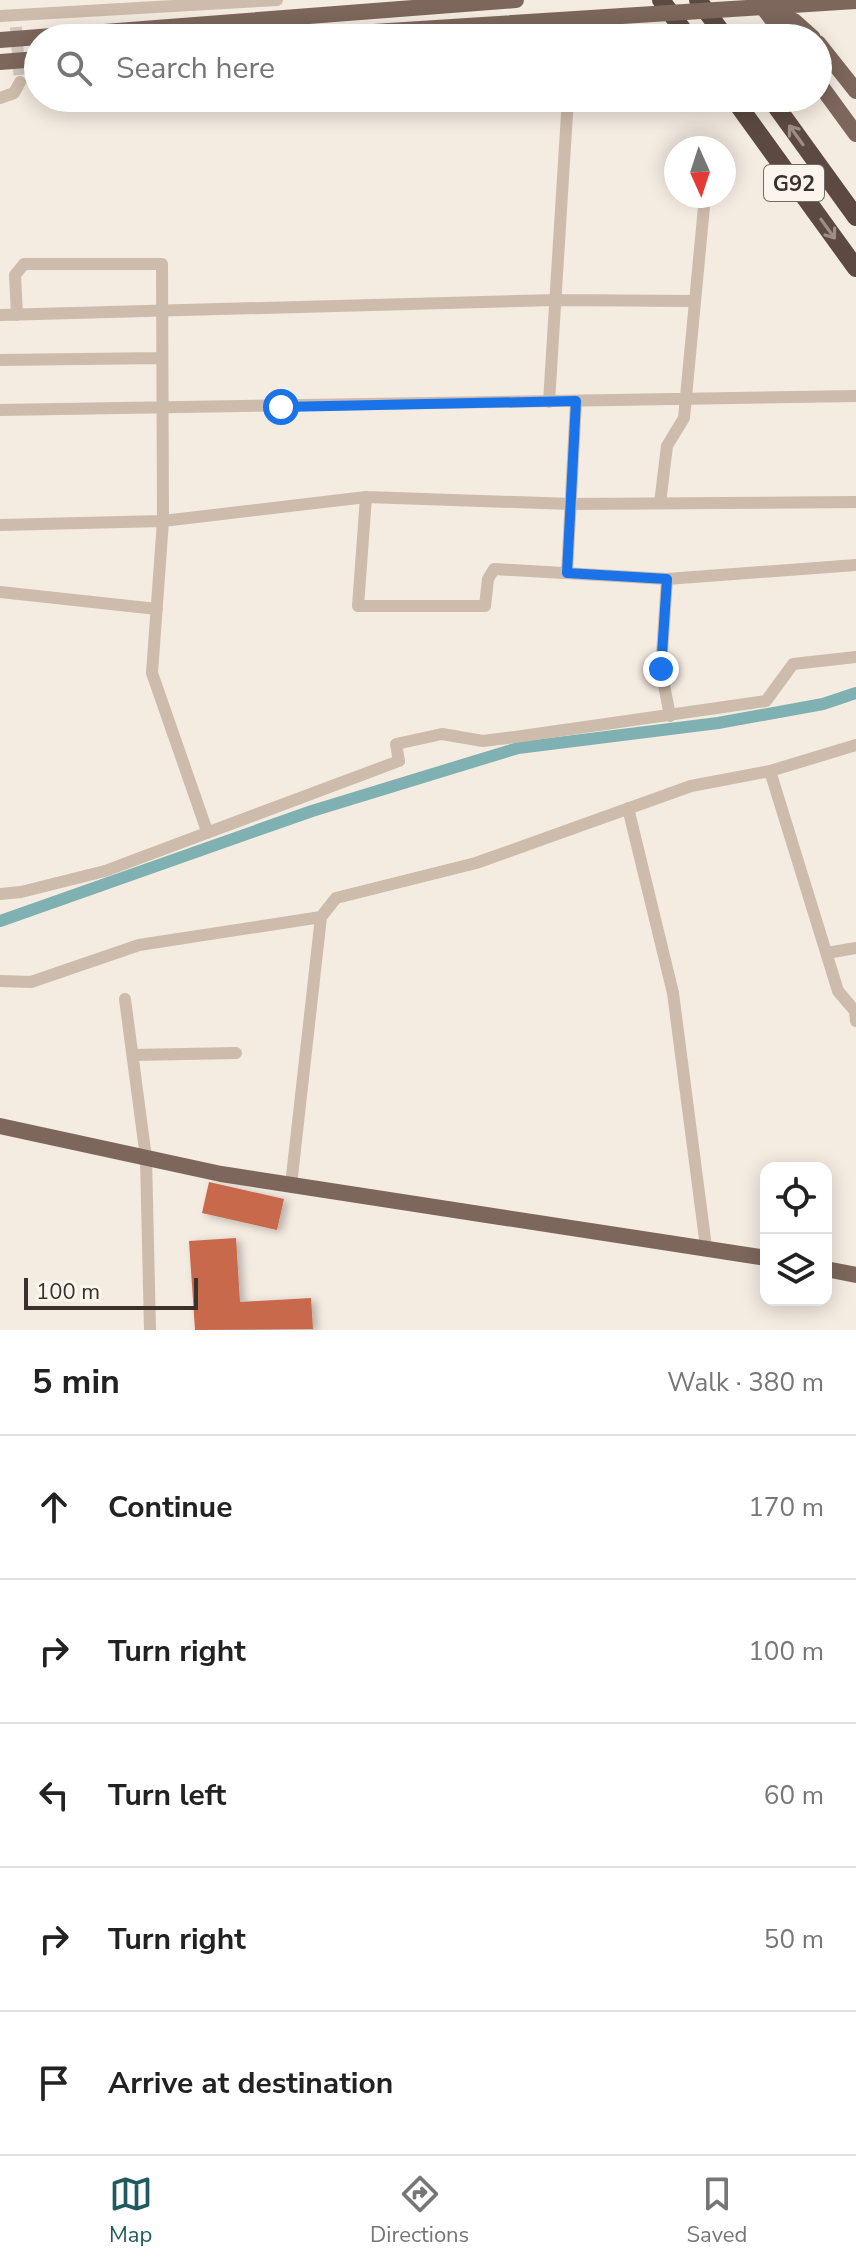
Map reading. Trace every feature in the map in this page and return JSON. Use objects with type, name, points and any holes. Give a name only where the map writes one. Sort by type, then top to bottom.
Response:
[{"type":"highway","points":[[661,0],[679,24]]},
{"type":"highway","points":[[698,0],[716,24]]},
{"type":"highway","name":"G92","points":[[743,112],[856,268]]},
{"type":"highway","name":"G92","points":[[780,112],[856,217]]},
{"type":"main road","points":[[180,24],[516,0]]},
{"type":"main road","points":[[497,24],[856,1]]},
{"type":"main road","points":[[761,4],[776,24]]},
{"type":"main road","points":[[761,4],[797,24]]},
{"type":"main road","points":[[0,40],[24,38]]},
{"type":"main road","points":[[0,62],[24,60]]},
{"type":"main road","points":[[832,61],[856,91]]},
{"type":"main road","points":[[832,101],[856,134]]},
{"type":"main road","points":[[0,1126],[291,1185],[760,1257]]},
{"type":"main road","points":[[832,1270],[856,1275]]},
{"type":"street","points":[[0,16],[16,22],[277,0]]},
{"type":"street","points":[[761,4],[856,1]]},
{"type":"street","points":[[0,98],[14,93],[20,82]]},
{"type":"street","points":[[549,402],[567,112]]},
{"type":"street","points":[[660,503],[667,446],[684,418],[704,208]]},
{"type":"street","points":[[17,315],[15,275],[24,264],[162,264],[163,521],[152,673],[207,831]]},
{"type":"street","points":[[0,315],[555,300],[693,301]]},
{"type":"street","points":[[0,360],[162,358]]},
{"type":"street","points":[[0,410],[856,396]]},
{"type":"street","points":[[567,573],[576,401]]},
{"type":"street","points":[[0,525],[163,521],[366,497],[571,504],[856,502]]},
{"type":"street","points":[[366,497],[358,606],[485,606],[488,579],[494,569],[667,579],[856,565]]},
{"type":"street","points":[[667,579],[661,669],[670,716]]},
{"type":"street","points":[[0,592],[157,609]]},
{"type":"street","points":[[0,894],[21,892],[105,871],[399,761],[396,744],[442,734],[483,741],[766,701],[793,664],[856,657]]},
{"type":"street","points":[[291,1185],[321,917],[336,898],[476,863],[691,786],[770,771],[856,745]]},
{"type":"street","points":[[770,771],[827,953],[850,997],[856,1021]]},
{"type":"street","points":[[628,808],[673,993],[706,1247]]},
{"type":"street","points":[[0,981],[31,982],[139,945],[321,917]]},
{"type":"street","points":[[827,953],[856,948]]},
{"type":"street","points":[[125,999],[146,1158],[150,1330]]},
{"type":"street","points":[[133,1055],[236,1053]]},
{"type":"building","points":[[209,1182],[284,1199],[277,1230],[202,1213]]},
{"type":"building","points":[[236,1238],[240,1302],[311,1298],[313,1329],[195,1330],[189,1241]]},
{"type":"waterway","points":[[0,921],[312,811],[518,748],[718,723],[823,704],[856,693]]},
{"type":"tunnel","points":[[16,27],[20,82]]},
{"type":"route","points":[[281,407],[576,401],[567,573],[667,579],[661,669]]}]
